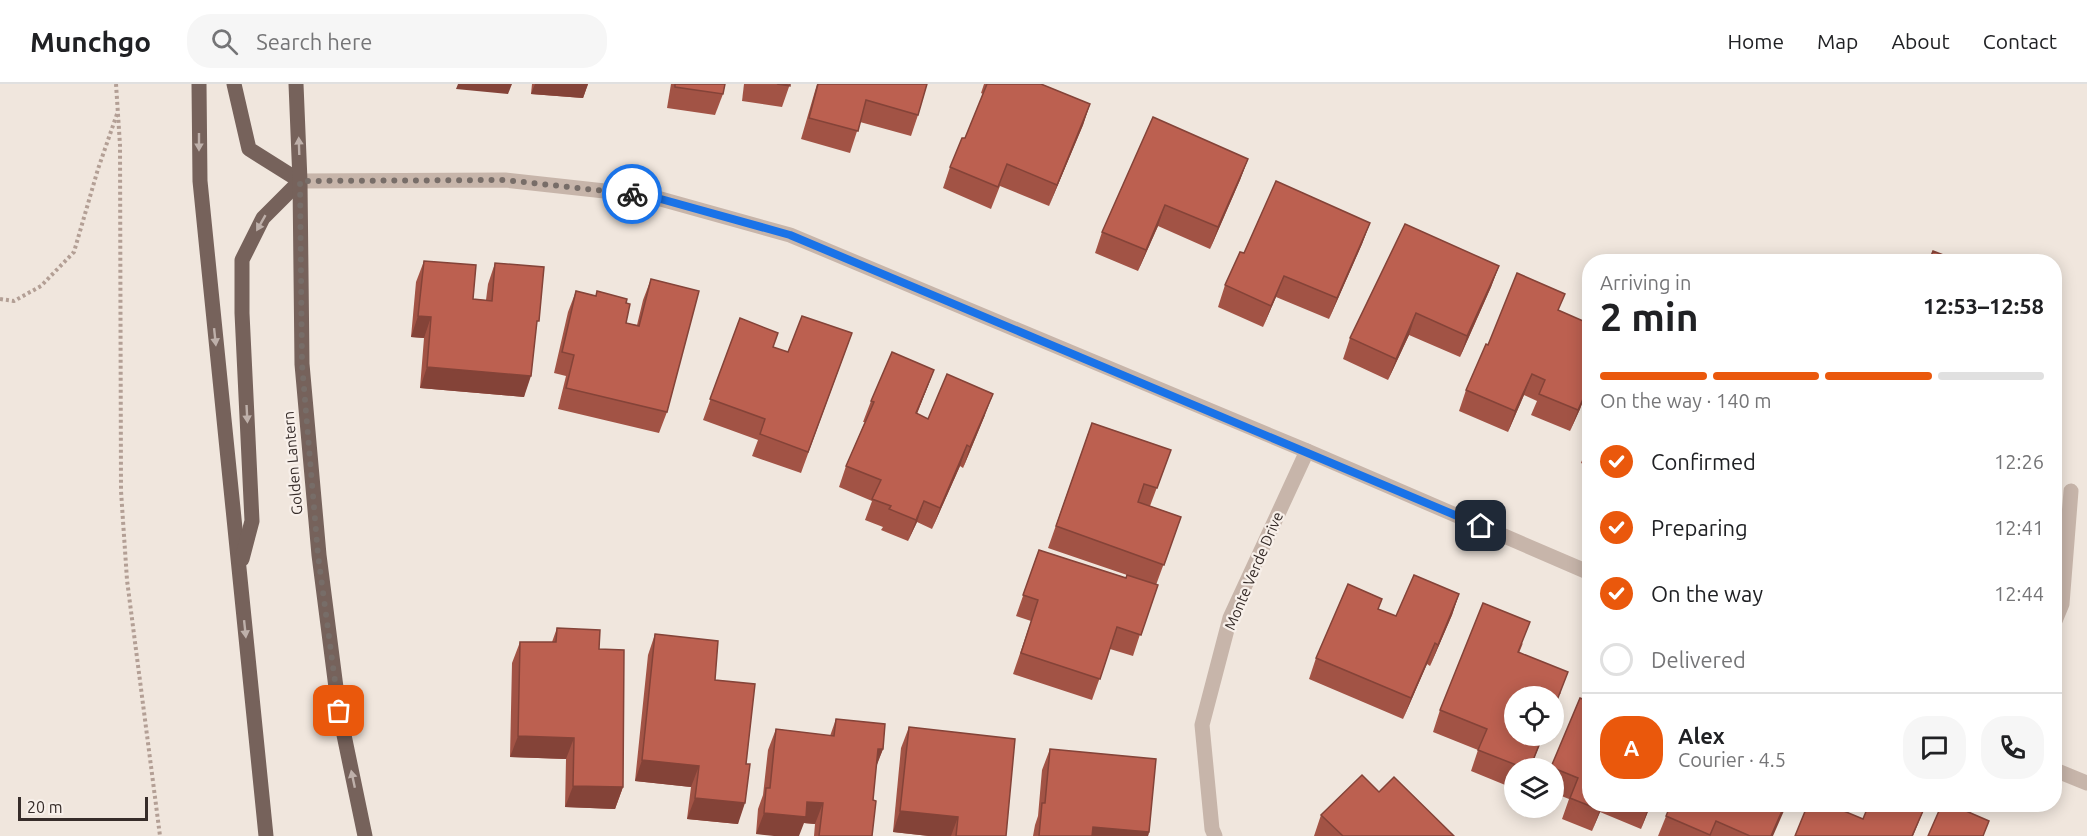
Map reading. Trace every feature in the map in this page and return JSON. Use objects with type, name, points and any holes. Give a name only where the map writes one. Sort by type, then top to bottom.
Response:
[{"type":"main road","points":[[199,84],[200,181],[267,836]]},
{"type":"main road","points":[[234,84],[249,148],[300,181],[263,218],[242,260],[242,314],[252,521],[239,571]]},
{"type":"main road","name":"Golden Lantern","points":[[296,84],[300,181],[302,364],[318,555],[339,711],[365,836]]},
{"type":"street","points":[[300,181],[505,180],[650,196],[790,235],[1582,570]]},
{"type":"street","name":"Monte Verde Drive","points":[[1215,836],[1212,829],[1202,725],[1230,618],[1307,452]]},
{"type":"street","points":[[2062,604],[2071,491]]},
{"type":"street","points":[[2062,773],[2087,783]]},
{"type":"path","points":[[116,84],[122,502],[127,580],[160,836]]},
{"type":"path","points":[[0,299],[14,302],[41,286],[74,252],[118,110]]},
{"type":"building","points":[[675,84],[725,84],[723,94],[675,87]]},
{"type":"building","points":[[818,84],[927,84],[918,115],[866,100],[858,131],[809,118]]},
{"type":"building","points":[[987,84],[1041,84],[1090,104],[1057,185],[1007,164],[998,187],[950,167],[962,138],[965,138]]},
{"type":"building","points":[[1153,117],[1248,159],[1218,227],[1165,205],[1146,250],[1102,232]]},
{"type":"building","points":[[1276,181],[1370,223],[1337,298],[1284,276],[1271,306],[1225,285],[1240,252],[1244,253]]},
{"type":"building","points":[[1405,224],[1499,266],[1467,336],[1416,313],[1396,359],[1350,338]]},
{"type":"building","points":[[424,261],[476,265],[473,299],[492,301],[495,263],[544,267],[531,376],[427,367],[431,317],[418,316]]},
{"type":"building","points":[[1517,273],[1565,294],[1558,310],[1582,320],[1582,401],[1578,410],[1539,394],[1545,380],[1532,374],[1515,411],[1466,390],[1486,344],[1488,345]]},
{"type":"building","points":[[651,279],[699,291],[667,412],[566,388],[574,355],[562,352],[576,291],[596,296],[597,291],[627,299],[626,303],[630,304],[626,323],[639,326]]},
{"type":"building","points":[[802,316],[852,333],[808,452],[760,434],[765,419],[710,399],[740,318],[778,333],[773,347],[788,352]]},
{"type":"building","points":[[892,352],[934,370],[916,413],[928,419],[947,374],[993,394],[970,447],[967,445],[940,508],[924,501],[916,520],[889,509],[891,506],[872,499],[881,480],[846,466],[874,402],[871,401]]},
{"type":"building","points":[[1092,423],[1171,450],[1157,488],[1144,484],[1138,502],[1181,517],[1164,565],[1056,526]]},
{"type":"building","points":[[1039,550],[1126,578],[1127,575],[1158,585],[1141,635],[1117,627],[1100,679],[1021,653],[1038,600],[1023,595]]},
{"type":"building","points":[[1414,575],[1459,594],[1438,645],[1435,643],[1411,698],[1316,658],[1348,584],[1382,599],[1378,609],[1396,616]]},
{"type":"building","points":[[1483,603],[1530,622],[1518,652],[1568,672],[1563,686],[1504,686],[1504,746],[1539,746],[1534,758],[1504,758],[1504,760],[1478,750],[1487,729],[1440,710]]},
{"type":"building","points":[[557,628],[600,630],[599,649],[624,650],[623,787],[573,786],[574,738],[518,736],[520,642],[556,642]]},
{"type":"building","points":[[655,634],[718,641],[715,680],[755,684],[746,764],[750,764],[745,803],[695,798],[699,766],[642,760]]},
{"type":"building","points":[[1580,698],[1582,699],[1582,803],[1570,798],[1578,778],[1564,772],[1564,758],[1555,758],[1560,746],[1564,746],[1564,736]]},
{"type":"building","points":[[836,719],[885,724],[883,749],[878,749],[872,836],[819,836],[823,803],[807,802],[806,817],[764,813],[766,788],[770,788],[776,729],[834,736]]},
{"type":"building","points":[[909,727],[1015,739],[1006,836],[956,836],[958,817],[900,811]]},
{"type":"building","points":[[1050,749],[1156,759],[1149,832],[1093,827],[1092,836],[1039,836],[1042,803],[1045,803]]},
{"type":"building","points":[[1362,775],[1379,792],[1394,777],[1454,836],[1343,836],[1321,815]]},
{"type":"building","points":[[1668,812],[1782,812],[1771,836],[1750,836],[1716,821],[1710,835],[1666,816]]},
{"type":"building","points":[[1805,812],[1846,812],[1863,819],[1866,812],[1922,812],[1912,836],[1795,836]]},
{"type":"building","points":[[1938,812],[1968,812],[1989,821],[1983,836],[1928,836]]},
{"type":"way so far","points":[[339,711],[318,555],[302,364],[300,181],[505,180],[632,194]]},
{"type":"route","points":[[632,194],[650,196],[790,235],[1481,526]]}]
